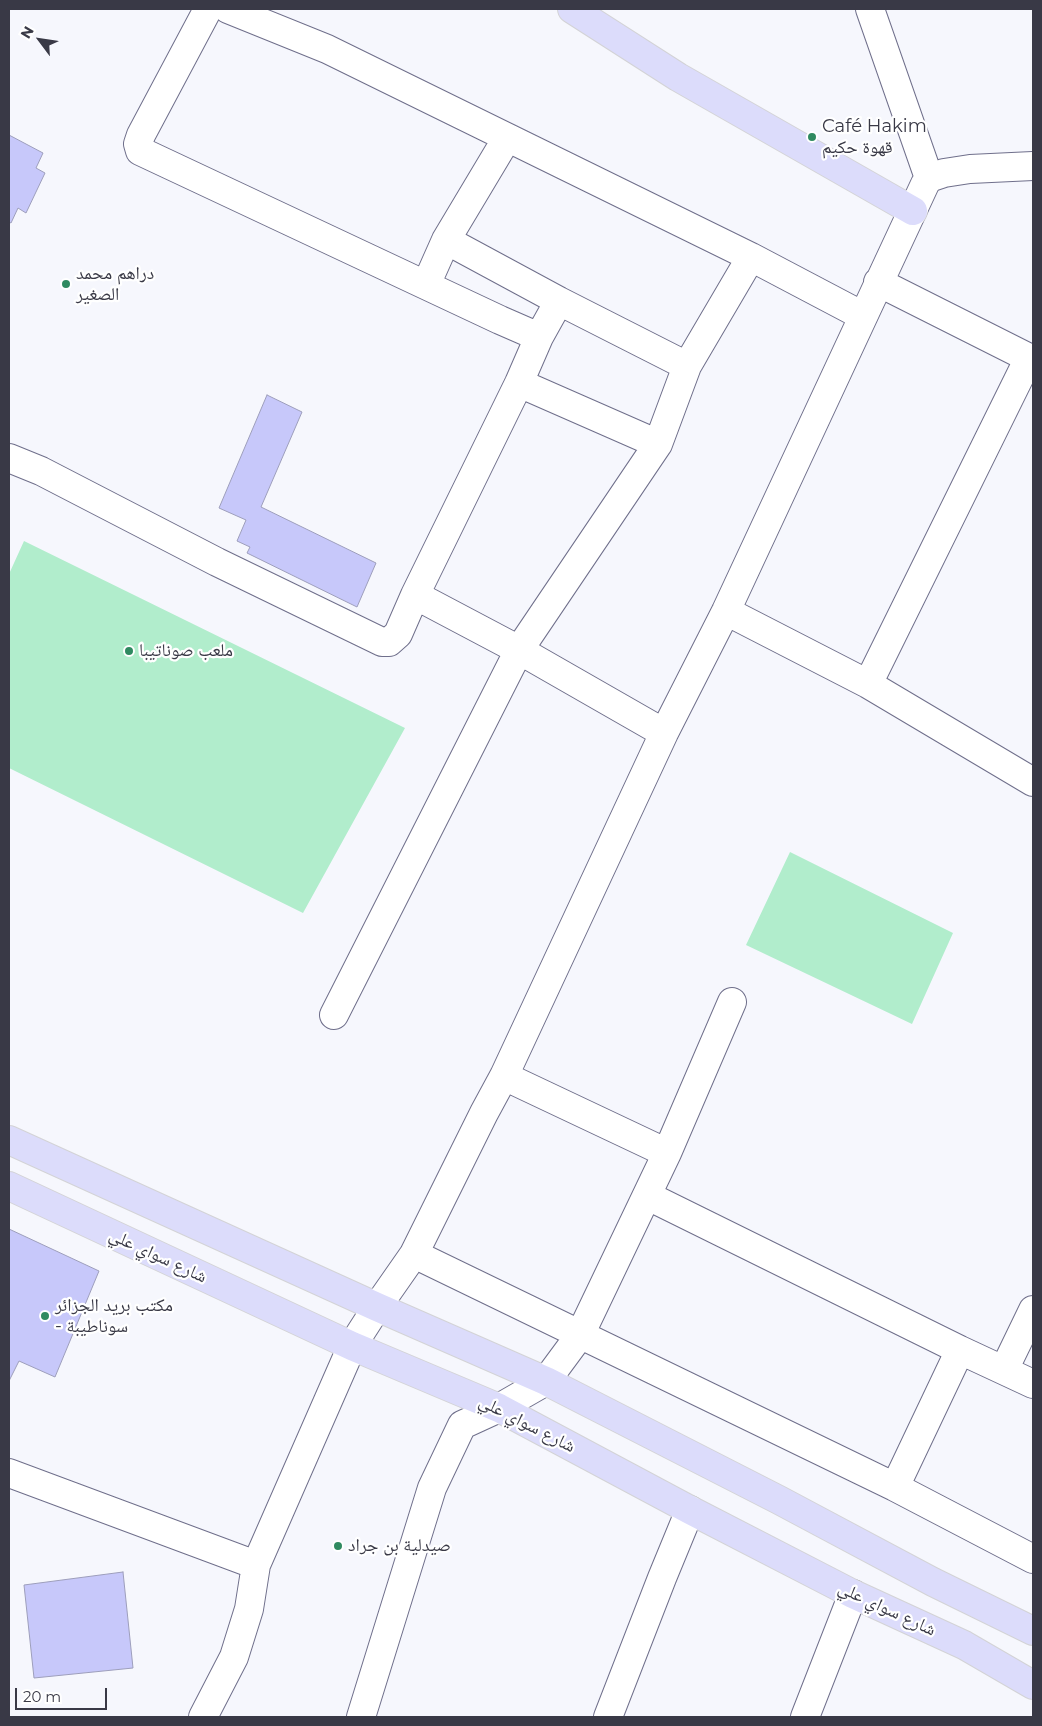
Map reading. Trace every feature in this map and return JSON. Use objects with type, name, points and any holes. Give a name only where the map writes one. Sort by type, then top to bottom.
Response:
[{"type":"main road","points":[[572,9],[678,77],[912,211]]},
{"type":"main road","points":[[9,1140],[377,1307],[546,1381],[779,1500],[933,1582],[1033,1631]]},
{"type":"main road","points":[[18,1191],[47,1158]]},
{"type":"main road","name":"شارع سواي علي","points":[[18,1191],[352,1346],[500,1408],[690,1510],[853,1594],[964,1646],[1033,1685]]},
{"type":"street","points":[[208,9],[140,135],[138,144],[140,151],[539,337]]},
{"type":"street","points":[[228,9],[327,49],[751,257],[863,316]]},
{"type":"street","points":[[870,9],[929,178]]},
{"type":"street","points":[[426,285],[446,240],[507,138]]},
{"type":"street","points":[[203,1717],[234,1657],[249,1609],[256,1565],[352,1346],[414,1254],[504,1076],[664,733],[726,611],[878,282],[929,178],[944,173],[970,169],[1033,166]]},
{"type":"street","points":[[446,240],[687,366]]},
{"type":"street","points":[[334,1015],[519,650],[658,444],[687,366],[751,257]]},
{"type":"street","points":[[868,684],[1031,359],[878,282]]},
{"type":"street","points":[[9,458],[41,471],[217,562],[382,642],[389,642],[398,634],[415,594],[519,383],[539,337],[559,300]]},
{"type":"street","points":[[519,383],[658,444]]},
{"type":"street","points":[[415,594],[519,650],[664,733]]},
{"type":"street","points":[[726,611],[868,684],[1033,782]]},
{"type":"street","points":[[361,1717],[432,1488],[462,1425],[500,1408],[546,1381],[580,1335],[648,1196],[732,1002]]},
{"type":"street","points":[[504,1076],[667,1154]]},
{"type":"street","points":[[648,1196],[1033,1384]]},
{"type":"street","points":[[414,1254],[895,1487],[1033,1559]]},
{"type":"street","points":[[1004,1370],[1033,1310]]},
{"type":"street","points":[[895,1487],[960,1350]]},
{"type":"street","points":[[9,1473],[256,1565]]},
{"type":"street","points":[[608,1717],[690,1510]]},
{"type":"street","points":[[805,1717],[853,1594]]},
{"type":"green space","name":"ملعب صوناتيبا","points":[[24,541],[405,728],[303,913],[9,768],[9,574]]},
{"type":"green space","points":[[790,852],[953,933],[912,1024],[746,945]]},
{"type":"building","points":[[9,135],[43,153],[36,168],[45,173],[26,213],[18,208],[11,223],[9,222]]},
{"type":"building","points":[[267,395],[302,412],[261,507],[376,563],[357,607],[247,553],[250,547],[237,541],[246,520],[219,508]]},
{"type":"building","name":"مكتب بريد الجزائر - سوناطيبة","points":[[9,1229],[99,1271],[55,1377],[19,1361],[9,1381]]},
{"type":"building","points":[[123,1572],[133,1668],[34,1678],[24,1585]]},
{"type":"place","name":"Café Hakim قهوة حكيم","points":[[812,137]]},
{"type":"place","name":"دراهم محمد الصغير","points":[[66,284]]},
{"type":"place","name":"ملعب صوناتيبا","points":[[129,651]]},
{"type":"place","name":"مكتب بريد الجزائر - سوناطيبة","points":[[45,1316]]},
{"type":"place","name":"صيدلية بن جراد","points":[[338,1546]]}]
